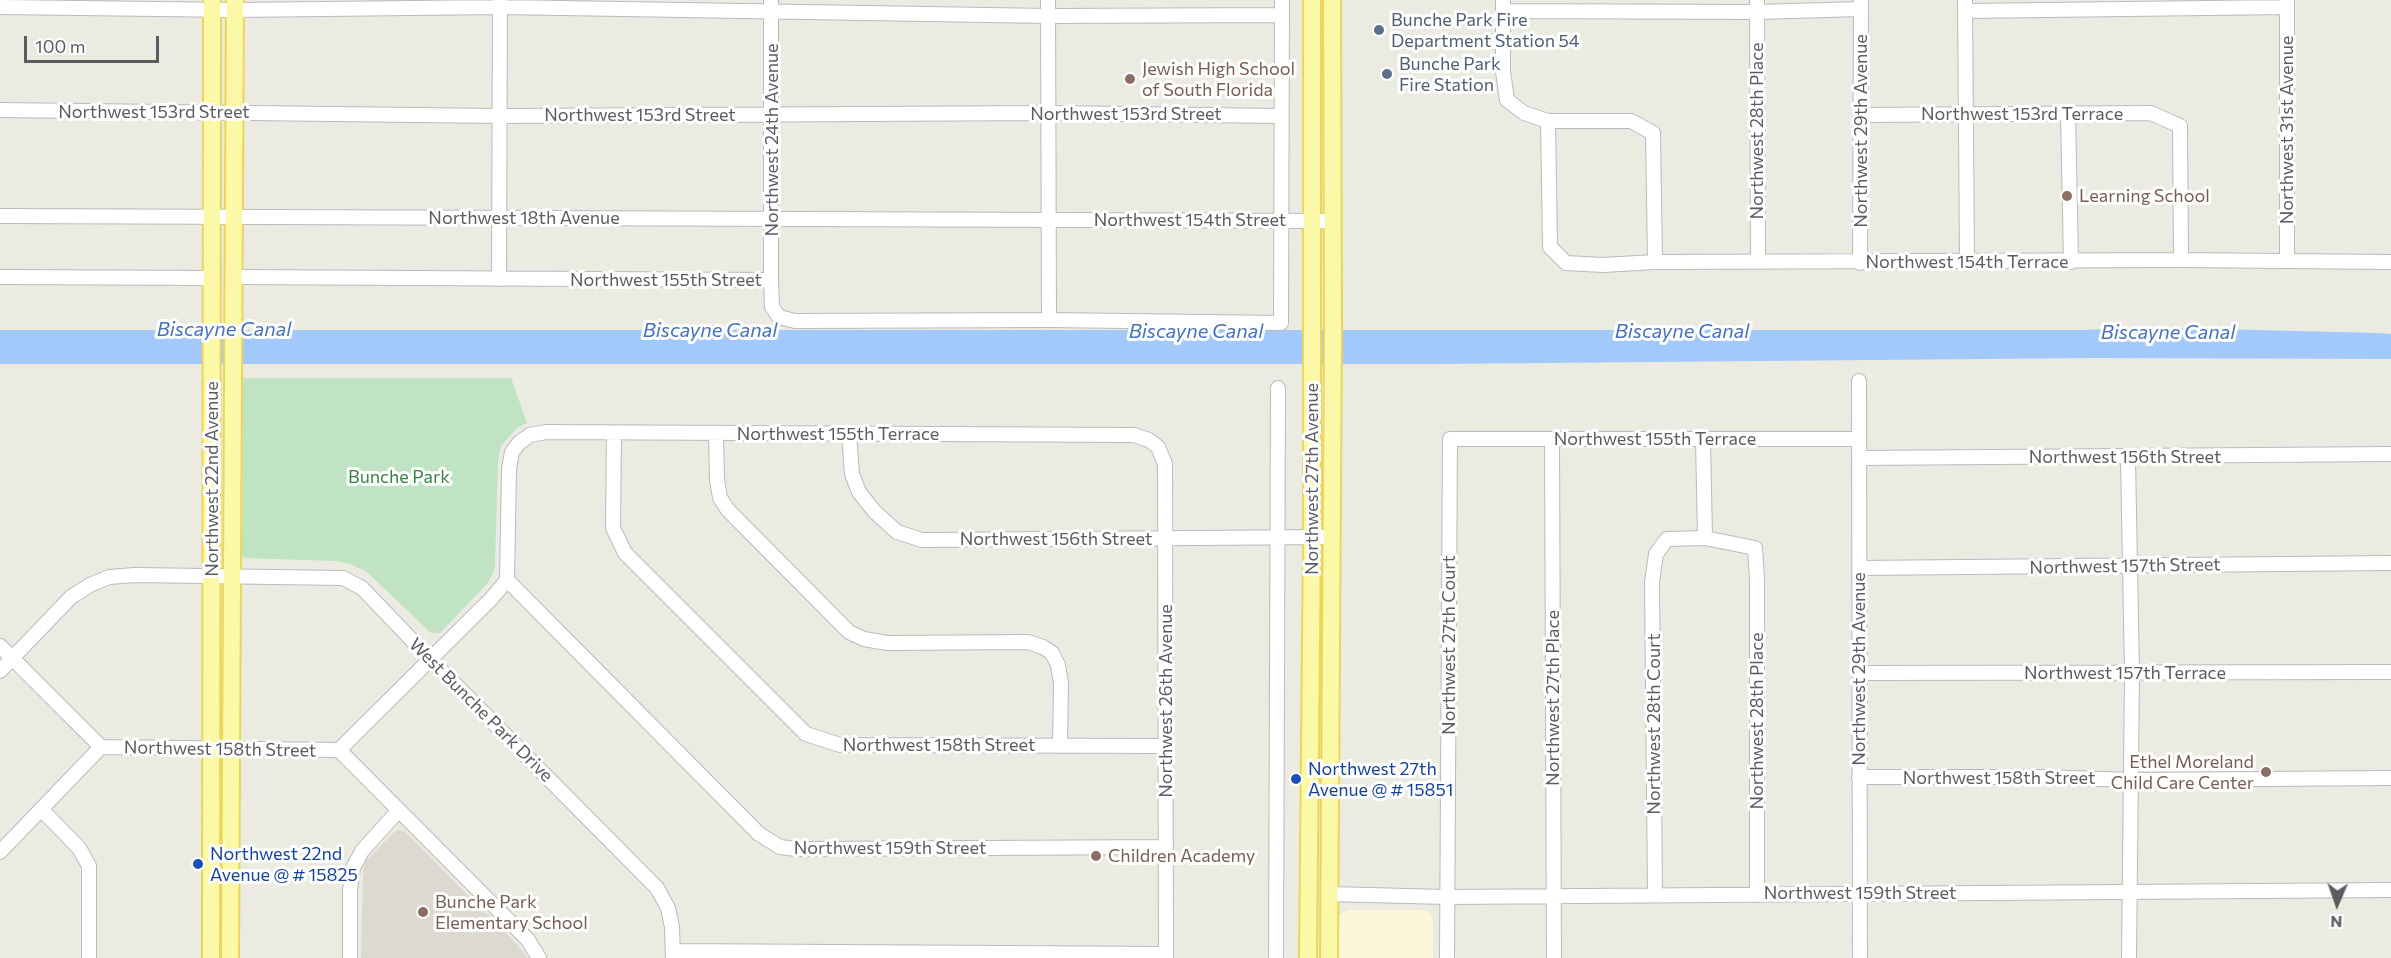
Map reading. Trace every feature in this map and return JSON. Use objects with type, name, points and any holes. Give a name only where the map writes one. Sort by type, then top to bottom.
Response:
[{"type":"main road","name":"Northwest 27th Avenue","points":[[1308,958],[1311,791],[1312,0]]},
{"type":"main road","name":"Northwest 27th Avenue","points":[[1329,958],[1333,372],[1332,0]]},
{"type":"main road","name":"Northwest 22nd Avenue","points":[[211,958],[212,5]]},
{"type":"main road","name":"Northwest 22nd Avenue","points":[[230,958],[231,372],[234,278],[235,5]]},
{"type":"main road","points":[[1312,52],[1332,52]]},
{"type":"main road","points":[[1311,791],[1317,799],[1318,884],[1323,891],[1329,894]]},
{"type":"street","points":[[1048,0],[1049,320]]},
{"type":"street","points":[[1280,220],[1282,0]]},
{"type":"street","points":[[1967,261],[1965,6],[2287,3]]},
{"type":"street","name":"Northwest 31st Avenue","points":[[2287,3],[2287,261]]},
{"type":"street","points":[[0,7],[500,4],[771,6],[1048,16],[1282,15]]},
{"type":"street","points":[[499,279],[500,4]]},
{"type":"street","points":[[1655,262],[1653,133],[1631,121],[1548,121],[1524,113],[1507,100],[1503,71],[1503,6],[1861,4]]},
{"type":"street","name":"Northwest 29th Avenue","points":[[1860,263],[1861,4]]},
{"type":"street","name":"Northwest 24th Avenue","points":[[771,6],[771,280]]},
{"type":"street","name":"Northwest 28th Place","points":[[1757,6],[1758,262]]},
{"type":"street","name":"Northwest 153rd Street","points":[[0,110],[500,116],[1048,113],[1281,116]]},
{"type":"street","name":"Northwest 153rd Terrace","points":[[1861,116],[2151,113],[2180,126],[2181,260]]},
{"type":"street","points":[[2068,114],[2071,262]]},
{"type":"street","name":"Northwest 154th Terrace","points":[[1548,121],[1550,247],[1566,263],[1603,265],[1655,262],[2181,260],[2391,262]]},
{"type":"street","name":"Northwest 18th Avenue","points":[[0,216],[1048,219]]},
{"type":"street","name":"Northwest 154th Street","points":[[1048,219],[1333,221]]},
{"type":"street","name":"Northwest 155th Street","points":[[234,278],[771,280],[772,307],[779,317],[795,321],[1049,320],[1281,323],[1280,220]]},
{"type":"street","points":[[0,277],[211,278]]},
{"type":"street","name":"Northwest 29th Avenue","points":[[1859,381],[1860,958]]},
{"type":"street","name":"Northwest 27th Avenue","points":[[1276,958],[1278,388]]},
{"type":"street","name":"Northwest 155th Terrace","points":[[507,580],[509,468],[512,452],[530,435],[546,432],[1134,435],[1149,440],[1158,447]]},
{"type":"street","points":[[716,433],[717,480],[720,498],[728,510],[849,632],[864,639],[887,643],[1028,642],[1043,646],[1052,653],[1059,665],[1061,683],[1060,746]]},
{"type":"street","name":"Northwest 158th Street","points":[[614,434],[613,528],[625,553],[806,734],[840,746],[1166,746]]},
{"type":"street","name":"Northwest 156th Street","points":[[849,434],[852,474],[859,492],[874,511],[897,532],[922,540],[1332,537]]},
{"type":"street","name":"Northwest 155th Terrace","points":[[1450,439],[1859,439]]},
{"type":"street","name":"Northwest 27th Court","points":[[1446,958],[1450,439]]},
{"type":"street","name":"Northwest 27th Place","points":[[1552,439],[1554,958]]},
{"type":"street","points":[[1703,439],[1705,538]]},
{"type":"street","name":"Northwest 26th Avenue","points":[[1158,447],[1166,464],[1166,956]]},
{"type":"street","name":"Northwest 156th Street","points":[[1859,458],[2128,458],[2391,454]]},
{"type":"street","points":[[2128,458],[2132,673],[2129,958]]},
{"type":"street","name":"Northwest 28th Place","points":[[1705,538],[1755,548],[1757,579],[1757,893]]},
{"type":"street","name":"Northwest 28th Court","points":[[1655,894],[1652,582],[1656,554],[1667,539],[1705,538]]},
{"type":"street","name":"Northwest 157th Street","points":[[1859,568],[2391,563]]},
{"type":"street","name":"West Bunche Park Drive","points":[[0,671],[71,597],[109,578],[135,575],[343,578],[362,588],[657,888],[668,908],[672,927],[673,954]]},
{"type":"street","points":[[507,580],[491,599],[339,750],[528,940],[539,958]]},
{"type":"street","name":"Northwest 159th Street","points":[[507,580],[759,834],[780,847],[808,849],[1166,847]]},
{"type":"street","points":[[0,646],[101,747],[0,852]]},
{"type":"street","name":"Northwest 157th Terrace","points":[[1859,673],[2391,672]]},
{"type":"street","name":"Northwest 158th Street","points":[[101,747],[339,750]]},
{"type":"street","name":"Northwest 158th Street","points":[[1859,777],[2041,777],[2132,780],[2391,778]]},
{"type":"street","points":[[41,809],[79,848],[88,866],[89,958]]},
{"type":"street","points":[[350,958],[350,890],[353,868],[362,851],[399,810]]},
{"type":"street","name":"Northwest 159th Street","points":[[1329,894],[1447,897],[1860,892],[2391,890]]},
{"type":"street","points":[[673,954],[1166,956]]},
{"type":"shaded area","name":"Bunche Park Elementary School","points":[[399,830],[405,832],[514,941],[528,958],[361,958],[363,869],[366,861],[393,833]]},
{"type":"shaded area","points":[[1348,910],[1424,910],[1430,913],[1433,919],[1433,958],[1336,958],[1336,922],[1339,915]]},
{"type":"green space","name":"Bunche Park","points":[[240,378],[511,378],[527,423],[518,427],[501,446],[498,460],[493,574],[487,584],[440,633],[431,633],[366,571],[350,564],[336,561],[244,558],[242,554],[243,433]]},
{"type":"water","name":"Biscayne Canal","points":[[2135,327],[2391,334],[2391,359],[2093,358],[1437,364],[0,364],[0,330],[2085,330]]},
{"type":"place","name":"Bunche Park Fire Department Station 54","points":[[1379,30]]},
{"type":"place","name":"Bunche Park Fire Station","points":[[1387,74]]},
{"type":"place","name":"Jewish High School of South Florida","points":[[1130,79]]},
{"type":"place","name":"Learning School","points":[[2067,196]]},
{"type":"place","name":"Ethel Moreland Child Care Center","points":[[2266,772]]},
{"type":"place","name":"Northwest 27th Avenue @ # 15851","points":[[1296,779]]},
{"type":"place","name":"Children Academy","points":[[1096,856]]},
{"type":"place","name":"Northwest 22nd Avenue @ # 15825","points":[[198,864]]},
{"type":"place","name":"Bunche Park Elementary School","points":[[423,912]]}]
